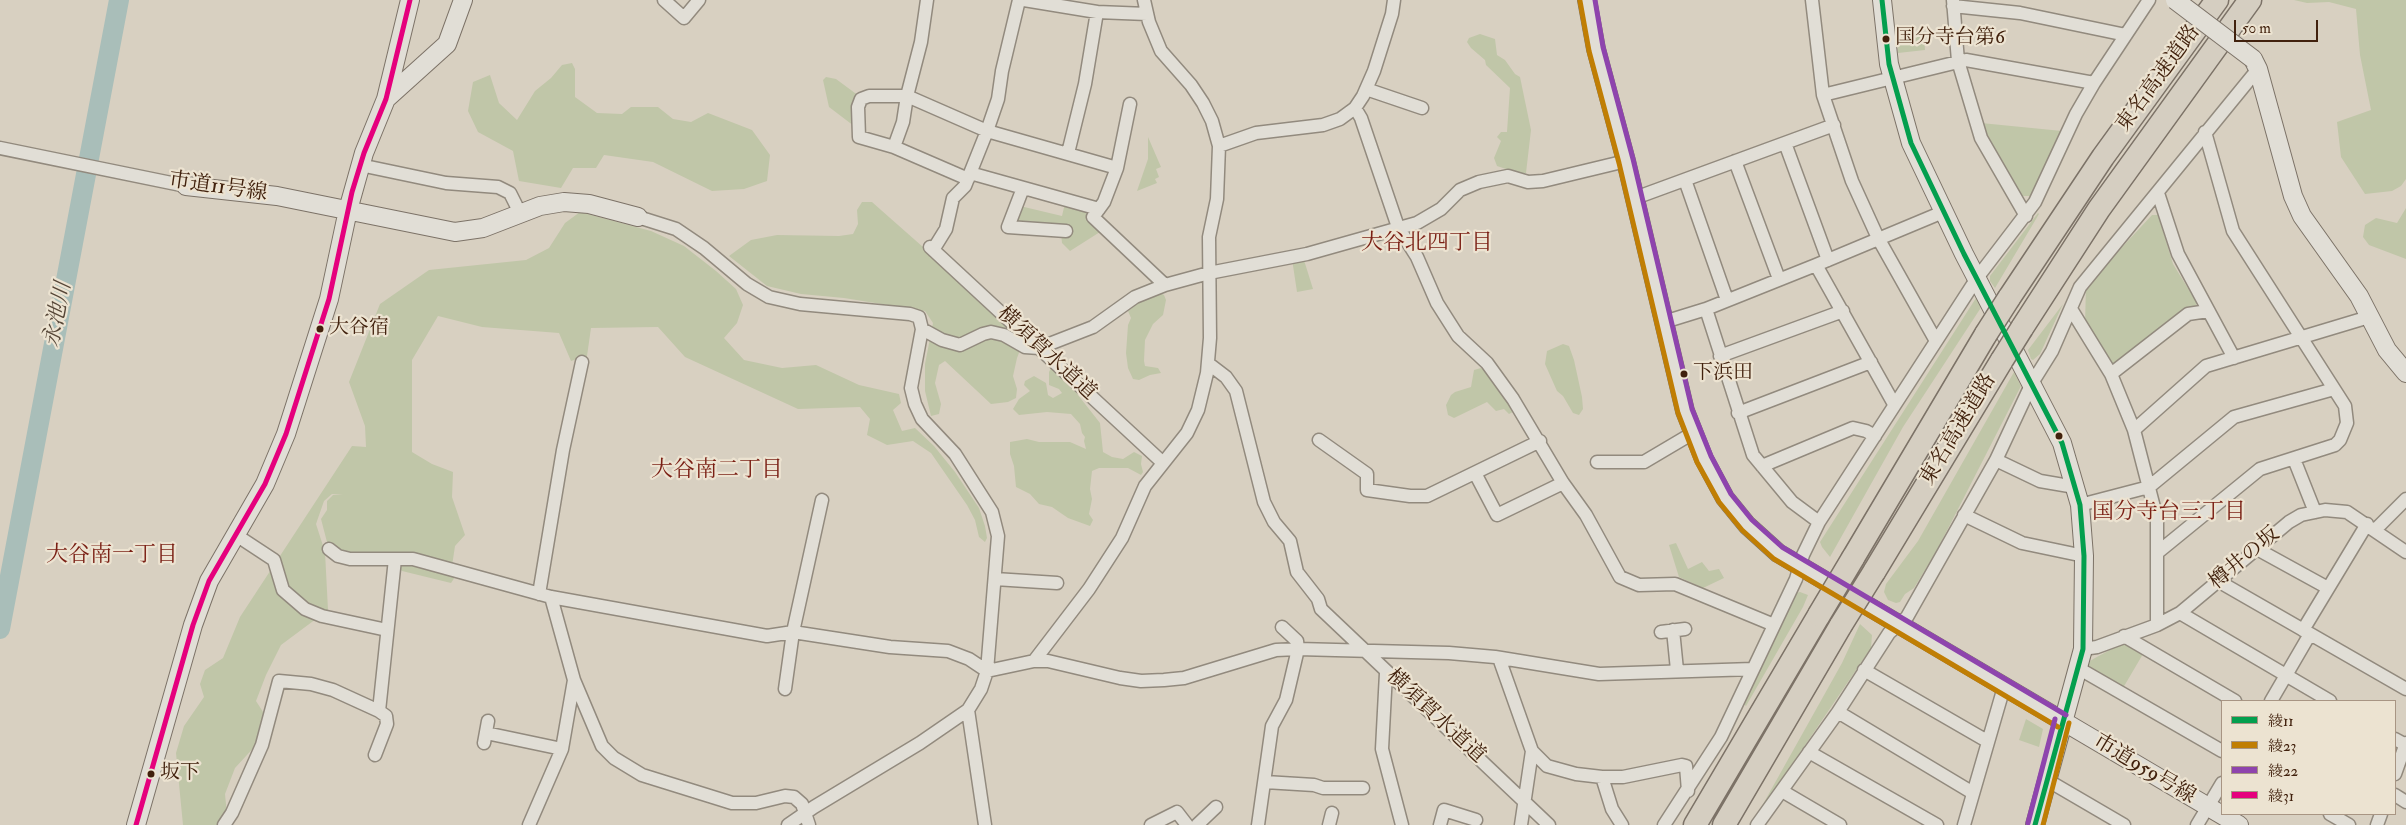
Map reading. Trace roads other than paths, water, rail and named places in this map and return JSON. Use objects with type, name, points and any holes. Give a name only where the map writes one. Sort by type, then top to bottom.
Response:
[{"type":"highway","name":"東名高速道路","points":[[1694,825],[1986,334],[2103,157],[2217,0]]},
{"type":"highway","name":"東名高速道路","points":[[1724,825],[1841,625],[2022,328],[2099,208],[2250,0]]},
{"type":"street","points":[[138,823],[193,625],[209,581],[264,484],[286,434],[329,299],[348,210],[360,165],[386,99],[410,0]]},
{"type":"street","points":[[386,99],[447,44],[463,0]]},
{"type":"street","points":[[664,0],[684,18],[699,0]]},
{"type":"street","points":[[894,147],[903,122],[906,96],[921,42],[927,0]]},
{"type":"street","points":[[969,176],[998,98],[1002,71],[1019,0]]},
{"type":"street","points":[[1024,0],[1097,12],[1147,14]]},
{"type":"street","points":[[1034,661],[1089,589],[1122,538],[1142,490],[1162,462],[1176,447],[1192,422],[1202,397],[1209,364],[1209,237],[1217,199],[1219,146],[1212,122],[1203,103],[1191,85],[1161,51],[1147,14],[1144,0]]},
{"type":"street","points":[[1219,146],[1256,133],[1323,125],[1340,119],[1354,108],[1366,89],[1384,44],[1394,0]]},
{"type":"street","name":"市道959号線","points":[[1587,0],[1596,49],[1626,161],[1685,411],[1704,459],[1725,498],[1754,531],[1778,553],[2221,815]]},
{"type":"street","points":[[1812,0],[1823,95],[1852,181],[1878,238],[1936,341]]},
{"type":"street","points":[[1882,0],[1885,41],[1892,78],[1912,143],[1943,212],[2062,443],[2080,504],[2084,556],[2083,648],[2035,825]]},
{"type":"street","points":[[1664,825],[1722,738],[1819,522],[1976,278],[2035,202],[2076,114],[2094,83],[2149,0]]},
{"type":"street","points":[[2174,0],[2255,64],[2293,196],[2302,216],[2359,296],[2387,350],[2406,373]]},
{"type":"street","points":[[2026,216],[1981,138],[1958,61],[1953,3],[2020,13],[2126,35]]},
{"type":"street","points":[[1068,153],[1085,84],[1097,12]]},
{"type":"street","points":[[1823,95],[1966,60],[2094,83]]},
{"type":"street","points":[[1758,825],[1838,712],[1889,633],[1896,624],[1907,617],[1996,460],[2032,383],[2052,351],[2080,287],[2158,192],[2255,64]]},
{"type":"street","points":[[1366,89],[1422,108]]},
{"type":"street","points":[[1099,209],[1023,188],[969,176],[894,147],[860,138],[858,107],[861,99],[869,96],[906,96],[987,131],[1117,168]]},
{"type":"street","points":[[1130,104],[1117,168],[1104,202],[1093,217],[1165,285]]},
{"type":"street","points":[[1354,108],[1361,118],[1398,227],[1417,257],[1437,303],[1458,336],[1497,376],[1540,441],[1562,483],[1586,515],[1620,577],[1639,585],[1675,584],[1774,625]]},
{"type":"street","points":[[1635,198],[1834,125]]},
{"type":"street","points":[[2157,553],[2260,469],[2335,445],[2340,440],[2347,423],[2348,414],[2345,406],[2233,231],[2205,132]]},
{"type":"street","points":[[1785,143],[1822,263],[1843,311],[1894,404]]},
{"type":"street","name":"市道11号線","points":[[0,148],[186,186],[263,194],[455,232],[483,228],[520,213],[551,204],[572,202],[590,204],[638,217]]},
{"type":"street","points":[[922,329],[942,340],[960,345],[991,332],[1004,335],[1025,347],[1039,348],[1093,327],[1135,297],[1165,285],[1209,273],[1307,254],[1417,223],[1441,209],[1460,190],[1479,182],[1508,176],[1528,182],[1542,181],[1626,161]]},
{"type":"street","points":[[1735,161],[1779,279]]},
{"type":"street","points":[[360,165],[446,183],[498,187],[510,193],[520,213]]},
{"type":"street","name":"横須賀水道道","points":[[969,176],[953,198],[946,230],[932,248],[1162,462]]},
{"type":"street","points":[[1684,180],[1727,300]]},
{"type":"street","points":[[1023,188],[1008,227],[1066,231]]},
{"type":"street","points":[[2158,192],[2178,254],[2234,358]]},
{"type":"street","points":[[1664,322],[1706,308],[1822,263],[1943,212]]},
{"type":"street","points":[[638,217],[676,230],[704,248],[747,284],[768,297],[800,304],[910,314],[919,318],[922,329],[911,388],[915,404],[922,419],[955,454],[992,512],[998,536],[987,671],[981,689],[968,710],[807,819],[788,825]]},
{"type":"street","points":[[1706,308],[1753,455],[1792,502],[1819,522]]},
{"type":"street","points":[[2071,310],[2110,374],[2134,430],[2157,519],[2157,625]]},
{"type":"street","points":[[1720,356],[1843,311]]},
{"type":"street","points":[[2110,374],[2188,314],[2208,311]]},
{"type":"street","points":[[2134,430],[2206,366],[2301,340],[2369,318]]},
{"type":"street","points":[[582,362],[563,450],[545,596],[574,680],[602,746],[628,768],[668,784],[732,803],[756,803],[785,796],[794,797],[802,804],[807,819]]},
{"type":"street","points":[[1738,413],[1871,362]]},
{"type":"street","name":"横須賀水道道","points":[[1209,364],[1226,377],[1236,391],[1264,502],[1274,522],[1290,541],[1297,572],[1318,599],[1321,609],[1386,673],[1549,825]]},
{"type":"street","points":[[2080,504],[2148,487],[2234,417],[2334,388]]},
{"type":"street","points":[[1762,466],[1853,428],[1866,431],[1875,436]]},
{"type":"street","points":[[1597,462],[1644,462],[1693,432]]},
{"type":"street","points":[[1319,440],[1367,474],[1366,490],[1410,496],[1428,496],[1540,441]]},
{"type":"street","points":[[2294,459],[2315,512]]},
{"type":"street","points":[[1996,460],[2040,481],[2075,487]]},
{"type":"street","points":[[1475,473],[1497,515],[1562,483]]},
{"type":"street","points":[[2271,700],[2286,676],[2328,588],[2371,527],[2406,499]]},
{"type":"street","points":[[784,689],[793,632],[822,500]]},
{"type":"street","name":"樽井の坂","points":[[2083,648],[2097,647],[2157,625],[2180,613],[2289,522],[2315,512],[2325,510],[2347,512],[2406,552]]},
{"type":"street","points":[[1964,515],[2022,543],[2084,556]]},
{"type":"street","points":[[236,535],[274,560],[283,590],[305,609],[322,616],[387,630]]},
{"type":"street","points":[[329,549],[338,556],[350,559],[413,559],[545,596],[767,636],[793,632],[890,647],[948,651],[969,659],[987,671],[1034,661],[1072,666],[1120,678],[1156,680],[1184,678],[1256,655],[1276,650],[1298,649],[1410,650],[1499,658],[1600,674],[1753,669]]},
{"type":"street","points":[[2257,549],[2328,588]]},
{"type":"street","points":[[379,711],[395,559]]},
{"type":"street","points":[[995,579],[1057,583]]},
{"type":"street","points":[[2218,581],[2406,689]]},
{"type":"street","points":[[2180,613],[2328,700]]},
{"type":"street","points":[[1258,825],[1272,726],[1286,700],[1298,649],[1297,641],[1282,627]]},
{"type":"street","points":[[1673,630],[1677,670]]},
{"type":"street","points":[[2124,636],[2233,700]]},
{"type":"street","points":[[1499,658],[1532,751],[1547,766],[1576,774],[1623,777],[1682,765],[1686,766],[1688,791]]},
{"type":"street","points":[[2078,668],[2221,750]]},
{"type":"street","points":[[1864,670],[1987,741]]},
{"type":"street","points":[[1386,673],[1382,749],[1402,825]]},
{"type":"street","points":[[529,825],[562,749],[574,680]]},
{"type":"street","points":[[224,825],[232,813],[262,745],[279,681],[311,684],[334,690],[386,716],[387,724],[375,755]]},
{"type":"street","points":[[1964,825],[2004,687]]},
{"type":"street","points":[[968,710],[985,825]]},
{"type":"street","points":[[1838,712],[1972,793]]},
{"type":"street","points":[[486,732],[562,749]]},
{"type":"street","points":[[2396,770],[2403,743]]},
{"type":"street","points":[[1521,825],[1523,801],[1532,751]]},
{"type":"street","points":[[1809,752],[1937,825]]},
{"type":"street","points":[[1602,777],[1612,809],[1622,825]]},
{"type":"street","points":[[2047,780],[2124,825]]},
{"type":"street","points":[[1265,782],[1314,785],[1323,788],[1363,788]]},
{"type":"street","points":[[2197,825],[2221,785]]},
{"type":"street","points":[[1782,791],[1840,825]]},
{"type":"street","points":[[1196,825],[1216,807]]},
{"type":"street","points":[[1440,825],[1444,810],[1476,820]]},
{"type":"street","points":[[1151,825],[1177,812],[1187,825]]},
{"type":"street","name":"市道959号線","points":[[2222,815],[2239,825]]},
{"type":"street","points":[[2332,815],[2349,825]]},
{"type":"waterway","name":"永池川","points":[[0,629],[119,0]]},
{"type":"place","name":"国分寺台第6","points":[[1886,39]]},
{"type":"place","name":"大谷宿","points":[[320,329]]},
{"type":"place","name":"下浜田","points":[[1684,374]]},
{"type":"place","name":"坂下","points":[[151,774]]},
{"type":"district","name":"大谷北四丁目","points":[[1427,244]]},
{"type":"district","name":"大谷南二丁目","points":[[717,471]]},
{"type":"district","name":"国分寺台三丁目","points":[[2169,513]]},
{"type":"district","name":"大谷南一丁目","points":[[112,556]]}]
